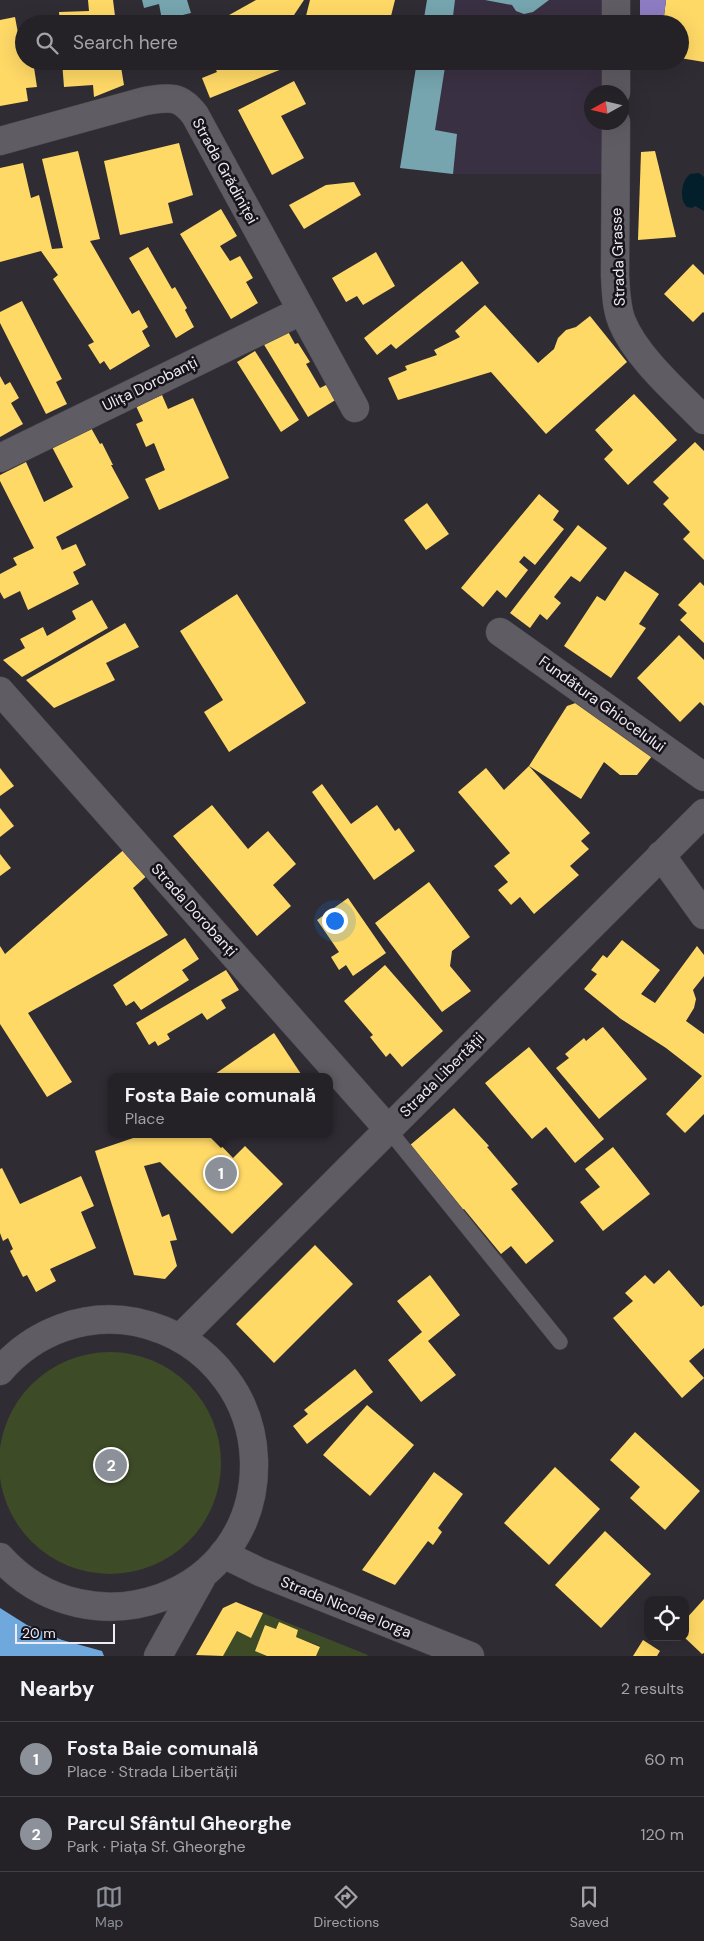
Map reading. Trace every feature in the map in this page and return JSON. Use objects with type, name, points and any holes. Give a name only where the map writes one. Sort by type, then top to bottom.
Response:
[{"type":"street","points":[[616,0],[616,15]]},
{"type":"street","points":[[616,70],[616,85]]},
{"type":"street","name":"Strada Grădiniței","points":[[0,141],[160,98],[175,98],[186,104],[195,115],[355,408]]},
{"type":"street","name":"Strada Grasse","points":[[616,130],[616,275],[617,301],[621,321],[640,353],[704,420]]},
{"type":"street","name":"Ulița Dorobanți","points":[[0,458],[301,311]]},
{"type":"street","name":"Fundătura Ghiocelului","points":[[500,632],[704,777]]},
{"type":"street","name":"Strada Dorobanți","points":[[0,691],[388,1129]]},
{"type":"street","name":"Strada Libertății","points":[[180,1338],[704,813]]},
{"type":"street","points":[[661,855],[704,915]]},
{"type":"street","points":[[0,1371],[13,1357],[37,1340],[55,1330],[83,1322],[102,1320],[133,1322],[161,1329],[180,1338],[204,1355],[224,1376],[240,1402],[250,1430],[254,1470],[250,1500],[240,1528],[223,1554],[204,1574],[179,1591],[151,1603],[131,1607],[102,1609],[73,1604],[45,1593],[20,1577],[0,1557]]},
{"type":"street","name":"Strada Nicolae Iorga","points":[[223,1554],[260,1572],[470,1656]]},
{"type":"street","points":[[158,1656],[204,1574]]},
{"type":"lane","points":[[388,1129],[560,1342]]},
{"type":"shaded area","points":[[427,0],[603,0],[603,15],[424,15]]},
{"type":"shaded area","points":[[416,70],[603,70],[603,85],[584,85],[584,130],[603,130],[602,174],[453,174],[400,168]]},
{"type":"green space","points":[[99,1352],[121,1352],[153,1360],[172,1370],[189,1384],[203,1401],[213,1420],[219,1441],[221,1463],[219,1485],[213,1506],[203,1525],[189,1542],[172,1556],[153,1566],[121,1574],[99,1574],[67,1566],[48,1556],[24,1534],[7,1506],[-1,1474],[-1,1452],[7,1420],[17,1401],[39,1377],[67,1360]]},
{"type":"green space","points":[[263,1613],[368,1655],[316,1656],[320,1646],[296,1637],[298,1630],[279,1623],[276,1629],[265,1625],[255,1650],[267,1656],[223,1656],[237,1631],[251,1638]]},
{"type":"water","points":[[699,173],[704,177],[704,211],[695,206],[692,208],[687,207],[684,204],[682,195],[687,177],[690,174]]},
{"type":"building: Homes","points":[[88,0],[113,0],[115,15],[59,15],[59,12],[89,11]]},
{"type":"building: Homes","points":[[256,0],[304,0],[294,15],[229,15]]},
{"type":"building: Homes","points":[[310,0],[395,0],[391,15],[306,15]]},
{"type":"building: Homes","points":[[666,0],[704,0],[704,62],[689,60],[689,15],[664,15]]},
{"type":"building: Homes","points":[[15,17],[15,70],[34,70],[37,87],[26,88],[28,101],[0,106],[0,20]]},
{"type":"building: Homes","points":[[63,70],[122,70],[124,85],[94,97],[93,85],[64,87]]},
{"type":"building: Homes","points":[[216,70],[280,70],[210,98],[202,78],[217,72]]},
{"type":"building: Homes","points":[[294,81],[306,104],[281,116],[304,158],[272,175],[238,110]]},
{"type":"building: Homes","points":[[179,143],[193,195],[168,203],[173,223],[120,235],[104,161]]},
{"type":"building: Homes","points":[[78,151],[100,239],[90,241],[132,314],[139,310],[148,327],[142,331],[150,346],[110,370],[104,361],[100,364],[88,345],[94,342],[53,279],[58,275],[41,251],[0,262],[0,168],[23,163],[31,198],[39,195],[52,249],[63,248],[42,159]]},
{"type":"building: Homes","points":[[655,151],[676,237],[638,240],[641,152]]},
{"type":"building: Homes","points":[[354,182],[361,195],[304,229],[289,205],[326,185]]},
{"type":"building: Homes","points":[[221,209],[237,236],[220,246],[230,261],[240,256],[253,278],[246,282],[258,303],[231,319],[180,234]]},
{"type":"building: Homes","points":[[148,247],[172,289],[175,287],[187,308],[185,310],[194,327],[176,338],[129,258]]},
{"type":"building: Homes","points":[[376,252],[395,286],[363,305],[357,296],[346,302],[332,278]]},
{"type":"building: Homes","points":[[462,261],[479,283],[396,349],[391,344],[377,355],[364,338]]},
{"type":"building: Homes","points":[[693,264],[704,275],[704,313],[693,322],[664,294]]},
{"type":"building: Homes","points":[[22,301],[62,379],[56,382],[67,404],[46,414],[0,323],[0,312]]},
{"type":"building: Homes","points":[[485,305],[538,363],[554,349],[558,338],[566,330],[576,327],[590,316],[627,362],[546,434],[491,372],[398,400],[388,378],[407,370],[405,366],[437,355],[434,350],[460,337],[455,331]]},
{"type":"building: Homes","points":[[286,328],[295,344],[298,343],[310,362],[306,364],[320,388],[328,384],[337,399],[308,417],[263,343]]},
{"type":"building: Homes","points":[[255,351],[299,420],[281,432],[237,362]]},
{"type":"building: Homes","points":[[0,376],[5,385],[10,382],[19,398],[11,403],[23,424],[0,437]]},
{"type":"building: Homes","points":[[634,394],[677,440],[628,485],[604,459],[613,450],[595,430]]},
{"type":"building: Homes","points":[[162,395],[168,409],[193,398],[229,478],[159,510],[145,479],[165,470],[154,443],[146,447],[136,424],[143,421],[136,406]]},
{"type":"building: Homes","points":[[90,426],[100,444],[102,443],[113,465],[111,465],[129,498],[56,537],[62,550],[76,544],[86,565],[73,572],[79,584],[28,610],[20,591],[4,599],[0,592],[0,574],[17,565],[13,558],[34,548],[0,481],[0,475],[26,462],[44,502],[73,487],[52,447]]},
{"type":"building: Homes","points":[[695,442],[704,451],[704,560],[683,539],[690,532],[663,504],[669,498],[653,482]]},
{"type":"building: Homes","points":[[539,494],[559,511],[553,520],[564,529],[535,565],[524,556],[519,562],[528,570],[506,598],[497,590],[483,607],[461,588]]},
{"type":"building: Homes","points":[[427,503],[449,534],[426,550],[404,520]]},
{"type":"building: Homes","points":[[578,525],[607,548],[580,582],[571,576],[554,597],[561,603],[547,620],[540,614],[530,628],[510,613]]},
{"type":"building: Homes","points":[[625,571],[659,594],[639,624],[646,628],[611,678],[564,646],[597,596],[605,601]]},
{"type":"building: Homes","points":[[700,582],[704,586],[704,643],[680,620],[687,613],[678,605]]},
{"type":"building: Homes","points":[[237,594],[306,703],[229,752],[204,712],[223,700],[180,631]]},
{"type":"building: Homes","points":[[92,600],[108,628],[22,677],[3,660],[25,648],[20,639],[43,627],[47,636],[76,619],[72,611]]},
{"type":"building: Homes","points":[[125,623],[139,647],[106,663],[115,680],[54,708],[26,680]]},
{"type":"building: Homes","points":[[679,635],[704,660],[704,706],[700,702],[680,722],[637,678]]},
{"type":"building: Homes","points":[[584,700],[656,751],[637,775],[620,775],[604,762],[581,799],[529,766],[567,706]]},
{"type":"building: Homes","points":[[529,766],[590,833],[581,841],[589,849],[570,866],[579,875],[534,914],[520,897],[511,905],[498,890],[508,882],[494,866],[510,853],[458,792],[486,768],[504,790]]},
{"type":"building: Homes","points":[[0,768],[14,786],[0,796]]},
{"type":"building: Homes","points":[[322,784],[351,824],[377,805],[395,831],[399,828],[415,851],[374,880],[312,792]]},
{"type":"building: Homes","points":[[212,805],[248,849],[268,831],[296,864],[273,885],[291,906],[257,936],[173,836]]},
{"type":"building: Homes","points":[[0,808],[14,826],[0,837]]},
{"type":"building: Homes","points":[[128,846],[150,873],[133,888],[168,935],[28,1013],[72,1082],[47,1097],[0,1024],[0,946],[5,954]]},
{"type":"building: Homes","points":[[0,854],[11,868],[0,876]]},
{"type":"building: Homes","points":[[429,882],[470,937],[452,951],[450,966],[471,991],[442,1012],[375,923]]},
{"type":"building: Homes","points":[[348,898],[386,953],[353,976],[346,965],[339,970],[331,957],[339,952],[317,920]]},
{"type":"building: Homes","points":[[185,938],[199,959],[182,970],[189,980],[141,1010],[134,1001],[126,1006],[113,985]]},
{"type":"building: Homes","points":[[622,940],[660,970],[641,994],[655,1003],[697,946],[704,955],[704,976],[693,990],[696,999],[694,1008],[686,1021],[704,1034],[704,1114],[685,1133],[666,1114],[702,1076],[666,1048],[621,1019],[584,989],[597,974],[591,970],[603,955],[607,958]]},
{"type":"building: Homes","points":[[385,965],[443,1031],[402,1067],[390,1053],[386,1057],[370,1037],[373,1035],[344,1001]]},
{"type":"building: Homes","points":[[226,970],[239,990],[221,1000],[226,1008],[207,1020],[202,1013],[167,1034],[170,1039],[158,1046],[155,1041],[149,1045],[136,1023]]},
{"type":"building: Homes","points":[[603,1027],[647,1079],[599,1119],[556,1068],[569,1058],[565,1054],[584,1038],[586,1041]]},
{"type":"building: Homes","points":[[274,1033],[300,1073],[216,1073]]},
{"type":"building: Homes","points":[[529,1047],[604,1139],[575,1163],[546,1127],[532,1139],[485,1083]]},
{"type":"building: Homes","points":[[454,1108],[489,1146],[487,1147],[518,1184],[511,1189],[554,1241],[526,1264],[511,1246],[501,1254],[409,1146]]},
{"type":"building: Homes","points":[[133,1138],[214,1138],[233,1158],[245,1146],[283,1184],[232,1234],[160,1162],[144,1166],[162,1217],[169,1214],[177,1240],[170,1241],[177,1266],[165,1279],[134,1275],[95,1151]]},
{"type":"building: Homes","points":[[613,1147],[650,1194],[603,1231],[580,1202],[600,1187],[585,1169]]},
{"type":"building: Homes","points":[[2,1168],[20,1204],[81,1176],[94,1206],[81,1212],[96,1248],[50,1269],[56,1281],[36,1292],[27,1275],[23,1277],[10,1251],[13,1249],[8,1238],[3,1241],[0,1233],[0,1169]]},
{"type":"building: Homes","points":[[315,1245],[353,1284],[274,1363],[236,1324]]},
{"type":"building: Homes","points":[[669,1270],[701,1307],[704,1305],[704,1348],[689,1361],[704,1378],[682,1398],[613,1318],[633,1301],[625,1293],[645,1275],[654,1284]]},
{"type":"building: Homes","points":[[430,1275],[460,1315],[428,1341],[456,1375],[421,1402],[388,1360],[422,1332],[397,1301]]},
{"type":"building: Homes","points":[[355,1369],[373,1392],[307,1444],[293,1426],[308,1414],[304,1410]]},
{"type":"building: Homes","points":[[367,1405],[414,1445],[370,1496],[323,1455]]},
{"type":"building: Homes","points":[[635,1432],[700,1491],[665,1530],[630,1498],[640,1487],[610,1460]]},
{"type":"building: Homes","points":[[555,1467],[600,1509],[549,1565],[504,1523]]},
{"type":"building: Homes","points":[[434,1472],[463,1494],[438,1528],[442,1532],[433,1545],[428,1541],[395,1585],[362,1570]]},
{"type":"building: Homes","points":[[605,1531],[651,1574],[601,1628],[555,1585]]},
{"type":"building: Homes","points":[[704,1599],[704,1653],[702,1654],[688,1641],[689,1616]]},
{"type":"building: Homes","points":[[236,1602],[263,1613],[251,1638],[237,1631],[223,1656],[196,1655],[223,1608]]},
{"type":"building: Homes","points":[[279,1622],[298,1630],[296,1637],[320,1647],[316,1656],[267,1656],[255,1651],[265,1625],[276,1629]]},
{"type":"building: Homes","points":[[643,1640],[660,1651],[657,1656],[633,1656]]},
{"type":"building: Offices","points":[[640,0],[666,0],[664,15],[640,15]]},
{"type":"building: Schools","points":[[0,1608],[27,1625],[62,1640],[102,1651],[104,1656],[0,1656]]},
{"type":"building: Public","points":[[142,0],[187,0],[191,13],[161,15],[159,4],[144,8]]},
{"type":"building: Public","points":[[427,0],[455,0],[453,15],[424,15]]},
{"type":"building: Public","points":[[485,0],[549,0],[533,12],[524,14],[516,11],[512,5]]},
{"type":"building: Public","points":[[416,70],[445,70],[435,130],[457,134],[453,174],[400,168]]},
{"type":"place","name":"Fosta Baie comunală","points":[[221,1173]]},
{"type":"place","name":"Parcul Sfântul Gheorghe","points":[[111,1465]]}]
